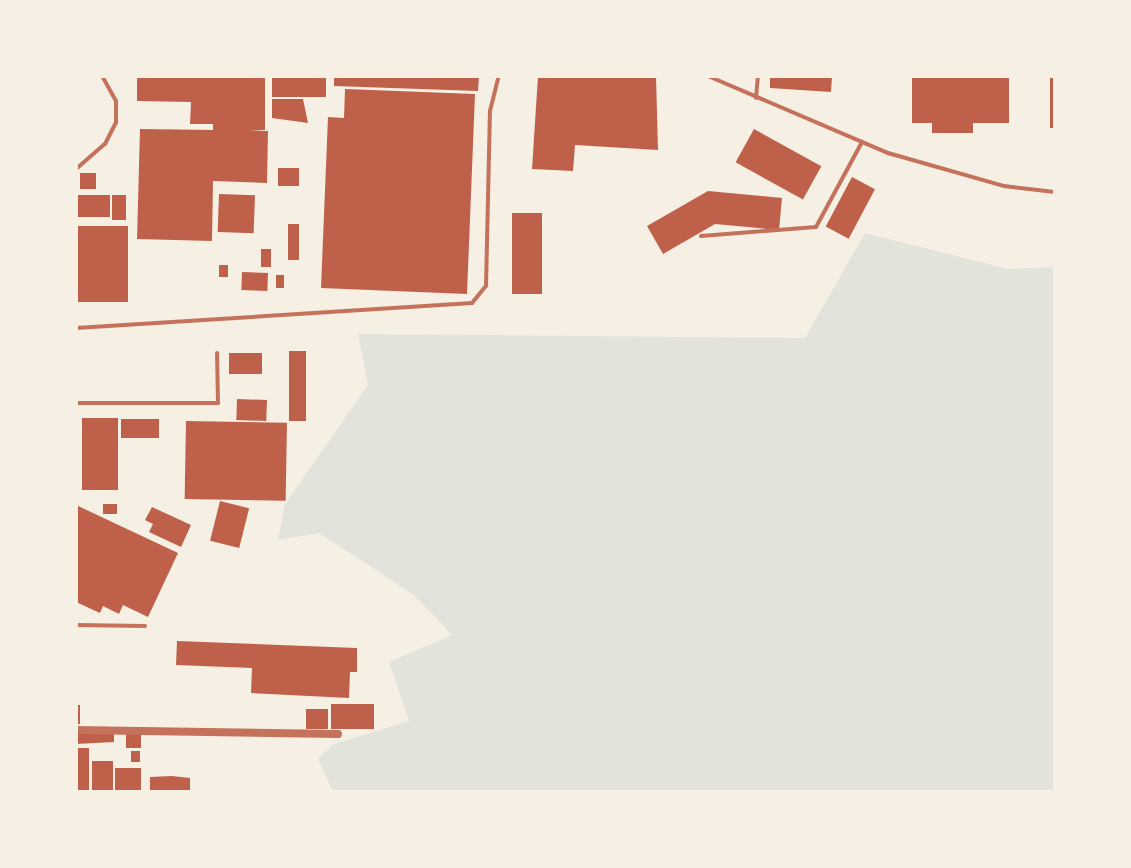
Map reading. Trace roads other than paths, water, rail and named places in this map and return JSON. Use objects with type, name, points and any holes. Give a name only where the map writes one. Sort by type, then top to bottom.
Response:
[{"type":"street","points":[[76,730],[338,734]]},
{"type":"lane","points":[[76,169],[105,144],[116,122],[116,101],[102,76]]},
{"type":"lane","points":[[76,328],[472,303],[486,286],[490,111],[499,76]]},
{"type":"lane","points":[[708,76],[862,142],[950,172],[1055,192]]},
{"type":"lane","points":[[756,98],[758,76]]},
{"type":"lane","points":[[701,236],[816,227],[862,142]]},
{"type":"lane","points":[[76,403],[218,403],[217,353]]},
{"type":"lane","points":[[76,625],[145,626]]}]
